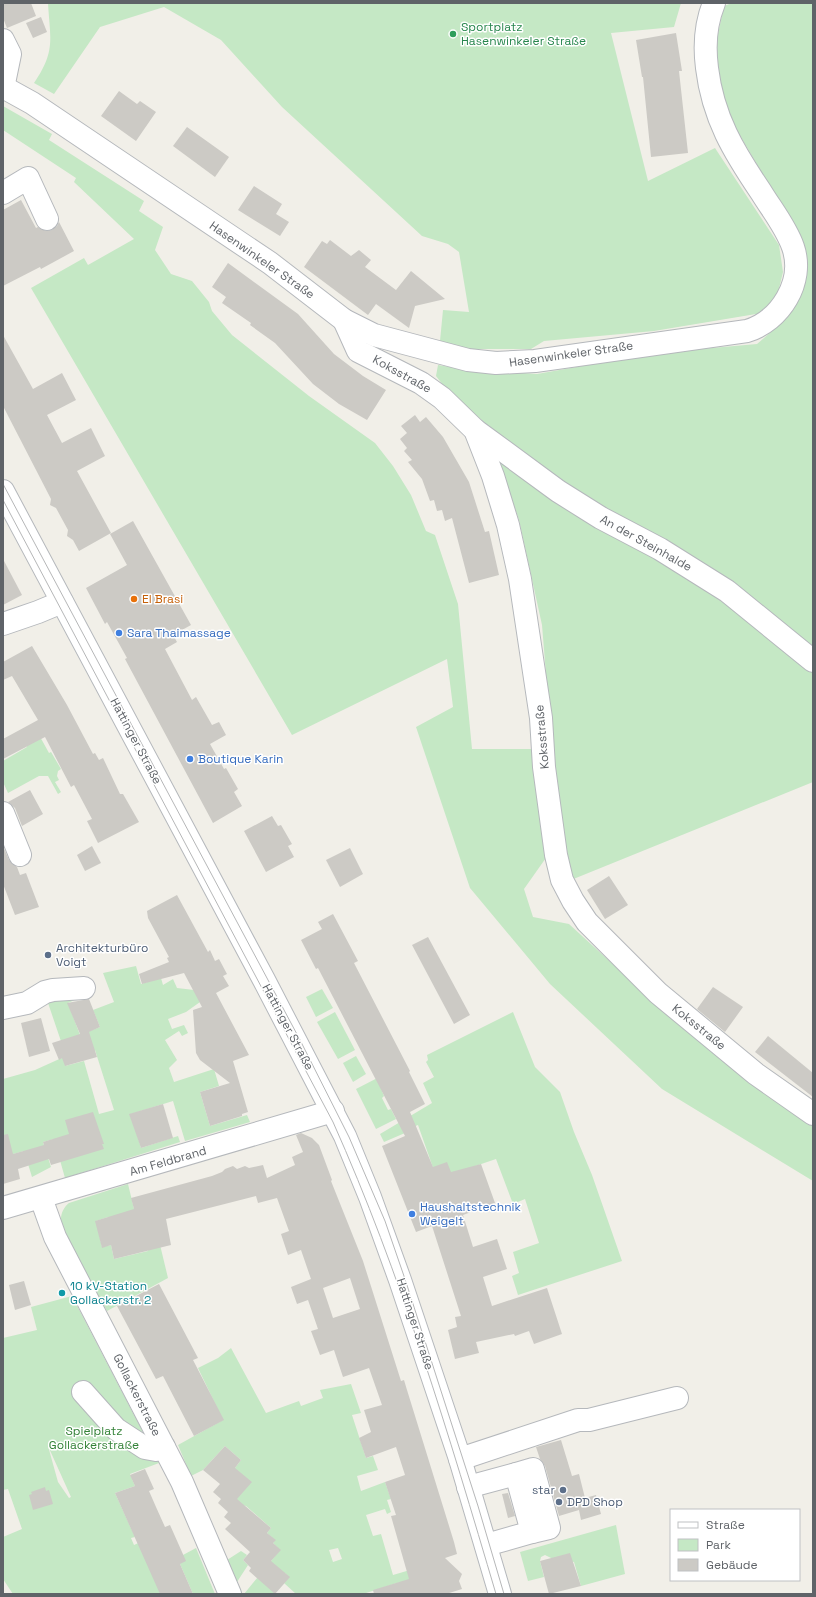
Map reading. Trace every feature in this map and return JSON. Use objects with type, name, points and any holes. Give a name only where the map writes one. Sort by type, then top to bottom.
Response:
[{"type":"street","name":"Hasenwinkeler Straße","points":[[3,88],[32,103],[257,254],[344,320],[374,335],[468,360],[496,363],[535,361],[756,328],[775,315],[786,302],[792,288],[795,259],[793,248],[776,215],[729,143],[715,108],[708,81],[705,42],[707,23],[714,3]]},
{"type":"street","points":[[3,40],[10,54],[3,88]]},
{"type":"street","points":[[3,193],[28,178],[47,219]]},
{"type":"street","name":"Koksstraße","points":[[344,320],[358,351],[421,383],[442,398],[475,430],[495,483],[508,525],[520,579],[541,718],[544,767],[556,855],[562,880],[586,922],[658,993],[756,1074],[813,1114]]},
{"type":"street","name":"An der Steinhalde","points":[[475,430],[582,507],[660,549],[727,591],[813,661]]},
{"type":"street","name":"Hattinger Straße","points":[[3,491],[333,1111],[356,1162],[384,1232],[460,1459],[500,1594]]},
{"type":"street","points":[[3,624],[62,602]]},
{"type":"street","points":[[3,813],[20,855]]},
{"type":"street","points":[[3,1008],[27,1003],[45,992],[53,990],[84,988]]},
{"type":"street","name":"Am Feldbrand","points":[[3,1208],[333,1111]]},
{"type":"street","name":"Gollackerstraße","points":[[41,1198],[55,1237],[182,1482],[230,1594]]},
{"type":"street","points":[[83,1392],[116,1429],[145,1448],[156,1450],[164,1447]]},
{"type":"street","points":[[460,1459],[578,1420],[589,1420],[677,1398]]},
{"type":"street","points":[[468,1487],[533,1469],[549,1528],[486,1545]]},
{"type":"street","points":[[510,1475],[526,1534]]},
{"type":"green space","points":[[48,3],[681,3],[674,27],[611,33],[648,181],[715,148],[779,245],[783,272],[777,297],[762,313],[654,331],[544,341],[531,349],[469,349],[440,341],[443,310],[469,312],[459,252],[448,244],[422,236],[282,107],[221,40],[164,7],[100,27],[54,94],[34,83],[46,62],[49,53],[50,36]]},
{"type":"green space","points":[[732,3],[813,3],[813,782],[571,880],[556,797],[542,625],[519,520],[486,424],[446,389],[436,376],[438,365],[462,369],[537,374],[655,353],[757,344],[788,317],[799,298],[807,270],[799,236],[729,117],[718,74],[716,43],[724,6]]},
{"type":"green space","points":[[3,106],[52,134],[49,140],[144,201],[139,211],[163,227],[155,250],[171,274],[192,281],[209,302],[212,311],[232,335],[309,396],[375,443],[393,466],[411,495],[426,531],[435,535],[458,604],[472,749],[536,749],[548,855],[524,889],[533,917],[569,924],[686,1031],[809,1124],[813,1121],[813,1181],[662,1089],[550,984],[470,888],[416,727],[453,707],[447,659],[292,735],[31,288],[84,258],[88,265],[134,239],[74,182],[76,178],[3,130]]},
{"type":"green space","points":[[33,724],[49,753],[51,752],[61,769],[58,771],[57,776],[59,780],[55,782],[61,792],[58,794],[48,776],[39,776],[8,793],[3,782],[3,761],[27,747],[19,732]]},
{"type":"green space","points":[[136,966],[141,984],[161,978],[163,985],[173,979],[177,988],[194,990],[200,1002],[186,1012],[168,1019],[172,1029],[184,1025],[188,1033],[182,1036],[179,1031],[165,1040],[177,1060],[169,1068],[174,1082],[214,1069],[219,1086],[200,1092],[210,1126],[247,1115],[250,1122],[185,1141],[173,1101],[131,1114],[141,1148],[178,1136],[180,1142],[65,1178],[54,1139],[43,1142],[51,1167],[32,1177],[24,1151],[3,1157],[3,1079],[35,1070],[66,1056],[47,1000],[79,998],[68,1003],[80,1035],[100,1027],[93,1010],[114,1002],[103,973]],"holes":[[[95,1050],[114,1110],[99,1114],[84,1061],[65,1066]]]},
{"type":"green space","points":[[322,989],[333,1008],[316,1017],[306,997]]},
{"type":"green space","points":[[335,1012],[355,1050],[338,1059],[317,1022]]},
{"type":"green space","points":[[513,1012],[535,1067],[560,1092],[574,1132],[592,1175],[622,1261],[518,1295],[512,1276],[519,1273],[513,1252],[539,1243],[525,1199],[513,1204],[496,1159],[437,1179],[418,1125],[405,1130],[405,1133],[384,1142],[380,1134],[432,1103],[423,1083],[434,1077],[426,1062],[428,1060],[427,1055]]},
{"type":"green space","points":[[356,1056],[366,1074],[353,1082],[343,1063]]},
{"type":"green space","points":[[389,1072],[380,1086],[384,1096],[382,1098],[388,1110],[391,1109],[396,1119],[376,1129],[356,1089]]},
{"type":"green space","points":[[128,1184],[135,1213],[109,1223],[108,1217],[96,1221],[102,1247],[111,1245],[114,1259],[148,1251],[155,1224],[168,1278],[107,1311],[66,1240],[62,1229],[61,1217],[64,1208],[69,1203]]},
{"type":"green space","name":"Spielplatz Gollackerstraße","points":[[72,1296],[159,1463],[130,1474],[135,1486],[115,1493],[135,1537],[131,1538],[134,1545],[156,1535],[160,1594],[13,1594],[3,1579],[3,1537],[22,1529],[8,1489],[3,1490],[3,1338],[37,1330],[31,1307]],"holes":[[[48,1446],[71,1497],[69,1498],[58,1482]]]},
{"type":"green space","points":[[231,1348],[266,1413],[299,1401],[301,1406],[323,1398],[320,1390],[351,1384],[361,1413],[352,1415],[366,1458],[373,1456],[378,1470],[357,1476],[361,1491],[385,1482],[391,1499],[387,1500],[391,1512],[387,1514],[385,1509],[366,1515],[373,1536],[381,1534],[393,1575],[410,1570],[414,1581],[397,1583],[363,1594],[296,1594],[284,1583],[289,1577],[285,1573],[274,1586],[278,1589],[274,1594],[244,1594],[280,1550],[273,1543],[275,1540],[267,1533],[271,1528],[246,1506],[235,1504],[235,1468],[241,1460],[225,1446],[203,1470],[191,1476],[178,1445],[223,1420],[198,1368],[218,1358]],"holes":[[[338,1548],[342,1559],[333,1562],[329,1550]]]},
{"type":"green space","points":[[616,1525],[625,1574],[581,1586],[574,1562],[551,1558],[545,1555],[541,1557],[540,1561],[544,1577],[528,1581],[520,1552]]},
{"type":"green space","points":[[196,1548],[215,1594],[193,1594],[180,1564],[183,1555]]},
{"type":"green space","points":[[241,1551],[247,1555],[243,1560],[248,1565],[237,1582],[227,1560]]},
{"type":"building","points":[[3,3],[31,3],[36,16],[7,28],[3,18]]},
{"type":"building","points":[[41,17],[47,32],[33,38],[26,23]]},
{"type":"building","points":[[676,33],[682,71],[679,71],[688,153],[651,157],[643,77],[636,40]]},
{"type":"building","points":[[119,91],[137,104],[140,101],[156,112],[136,141],[101,116]]},
{"type":"building","points":[[187,127],[229,157],[215,177],[173,146]]},
{"type":"building","points":[[254,186],[282,204],[276,214],[289,222],[280,236],[238,210]]},
{"type":"building","points":[[21,200],[36,228],[38,227],[46,231],[52,230],[59,222],[74,251],[41,269],[40,267],[3,286],[3,210]]},
{"type":"building","points":[[330,240],[351,256],[359,250],[371,260],[365,267],[396,290],[411,271],[445,299],[415,306],[409,328],[376,304],[368,315],[304,267],[322,241],[327,244]]},
{"type":"building","points":[[228,263],[298,314],[334,354],[363,376],[386,390],[367,420],[339,404],[313,384],[275,343],[250,325],[251,323],[222,303],[226,297],[212,287]]},
{"type":"building","points":[[3,335],[33,389],[62,373],[76,400],[47,415],[62,443],[91,428],[105,456],[77,471],[111,533],[79,551],[73,540],[67,536],[68,530],[56,508],[50,505],[51,499],[3,406]]},
{"type":"building","points":[[415,415],[420,422],[426,417],[443,437],[469,482],[485,532],[489,531],[499,575],[469,583],[452,518],[445,521],[442,510],[437,511],[434,500],[430,501],[422,479],[408,462],[412,460],[404,451],[407,448],[400,439],[407,433],[401,426]]},
{"type":"building","points":[[133,521],[191,625],[173,635],[177,642],[165,649],[192,700],[196,697],[212,725],[219,722],[226,735],[210,744],[224,769],[226,768],[238,789],[234,792],[242,806],[213,823],[125,659],[127,658],[107,622],[105,624],[86,588],[127,565],[110,534]]},
{"type":"building","points":[[3,559],[22,595],[3,605]]},
{"type":"building","points":[[32,646],[67,705],[93,754],[95,753],[99,760],[103,758],[120,794],[123,794],[139,822],[98,843],[87,821],[92,819],[74,785],[71,787],[45,737],[3,759],[3,739],[38,720],[12,676],[3,680],[3,662]]},
{"type":"building","points":[[30,790],[43,814],[22,826],[15,808],[8,802]]},
{"type":"building","points":[[272,816],[278,826],[281,825],[292,844],[288,846],[294,857],[266,872],[244,831]]},
{"type":"building","points":[[3,846],[9,860],[17,867],[20,875],[26,873],[39,907],[15,915],[3,884]]},
{"type":"building","points":[[92,846],[101,863],[85,871],[77,855]]},
{"type":"building","points":[[350,848],[363,874],[340,887],[326,860]]},
{"type":"building","points":[[609,876],[628,905],[605,919],[587,890]]},
{"type":"building","points":[[177,895],[208,952],[210,950],[215,961],[219,959],[227,974],[223,976],[229,986],[216,993],[249,1055],[233,1061],[248,1112],[242,1114],[242,1116],[210,1126],[200,1092],[230,1083],[200,1060],[196,1053],[193,1010],[202,1007],[184,973],[142,984],[139,974],[169,962],[167,958],[169,957],[148,918],[147,911]]},
{"type":"building","points":[[333,914],[358,961],[354,963],[410,1071],[409,1072],[425,1104],[410,1112],[433,1167],[447,1162],[451,1172],[481,1164],[495,1203],[463,1215],[473,1247],[497,1239],[507,1269],[483,1277],[492,1306],[547,1288],[562,1334],[534,1344],[529,1331],[515,1336],[514,1334],[476,1342],[479,1353],[455,1359],[448,1330],[457,1327],[455,1317],[461,1316],[432,1226],[416,1232],[382,1146],[405,1136],[318,968],[316,969],[301,940],[322,929],[318,922]]},
{"type":"building","points":[[428,937],[470,1015],[454,1024],[412,945]]},
{"type":"building","points":[[713,987],[743,1007],[725,1032],[697,1009]]},
{"type":"building","points":[[89,999],[100,1027],[89,1032],[97,1057],[65,1066],[62,1058],[59,1060],[52,1043],[80,1034],[67,1003]]},
{"type":"building","points":[[41,1018],[50,1051],[29,1057],[21,1023]]},
{"type":"building","points":[[768,1036],[813,1073],[813,1097],[755,1052]]},
{"type":"building","points":[[163,1104],[173,1138],[141,1148],[129,1114]]},
{"type":"building","points":[[93,1112],[104,1144],[102,1144],[104,1149],[51,1165],[49,1159],[18,1169],[20,1179],[3,1184],[3,1135],[8,1134],[13,1154],[44,1145],[43,1142],[69,1134],[65,1120]]},
{"type":"building","points":[[301,1133],[312,1138],[319,1145],[332,1180],[331,1181],[363,1261],[401,1381],[404,1380],[454,1542],[457,1554],[445,1558],[462,1574],[459,1581],[462,1589],[446,1594],[374,1594],[373,1590],[409,1579],[391,1516],[396,1515],[385,1482],[405,1475],[396,1447],[366,1458],[359,1438],[371,1432],[364,1410],[382,1405],[369,1368],[343,1377],[334,1350],[320,1355],[311,1331],[318,1329],[308,1300],[297,1304],[291,1287],[311,1279],[301,1250],[288,1255],[281,1234],[289,1231],[277,1198],[258,1203],[256,1196],[166,1219],[171,1245],[114,1259],[111,1245],[102,1248],[95,1221],[134,1209],[131,1198],[212,1176],[233,1166],[237,1169],[245,1166],[249,1168],[263,1165],[267,1178],[295,1165],[292,1157],[303,1152],[296,1135]],"holes":[[[350,1278],[360,1309],[333,1318],[323,1288]]]},
{"type":"building","points":[[24,1281],[31,1305],[15,1310],[9,1285]]},
{"type":"building","points":[[159,1284],[198,1358],[193,1360],[224,1420],[194,1436],[163,1376],[156,1379],[117,1306]]},
{"type":"building","points":[[561,1440],[572,1476],[579,1474],[585,1498],[596,1495],[601,1514],[581,1520],[579,1510],[559,1516],[545,1466],[540,1459],[536,1447]]},
{"type":"building","points":[[225,1446],[241,1460],[235,1468],[252,1482],[237,1499],[271,1528],[267,1533],[276,1540],[273,1543],[281,1550],[271,1561],[290,1577],[275,1594],[249,1571],[251,1568],[243,1560],[250,1552],[225,1529],[231,1523],[224,1517],[228,1512],[218,1503],[221,1499],[213,1492],[220,1484],[203,1470]]},
{"type":"building","points":[[145,1469],[154,1489],[149,1491],[156,1507],[165,1527],[170,1525],[186,1561],[180,1564],[193,1594],[160,1594],[115,1493],[135,1486],[130,1475]]},
{"type":"building","points":[[45,1487],[46,1491],[49,1490],[53,1504],[33,1510],[29,1495],[32,1494],[31,1492]]},
{"type":"building","points":[[508,1493],[515,1516],[508,1518],[502,1494]]},
{"type":"building","points":[[570,1553],[581,1586],[549,1594],[540,1561]]},
{"type":"tram line","points":[[3,484],[299,1038],[349,1137],[385,1221],[405,1279],[478,1506],[504,1594]]},
{"type":"tram line","points":[[3,500],[333,1122],[358,1179],[402,1296],[442,1415],[496,1594]]},
{"type":"place","name":"Sportplatz Hasenwinkeler Straße","points":[[453,34]]},
{"type":"place","name":"El Brasi","points":[[134,599]]},
{"type":"place","name":"Sara Thaimassage","points":[[119,633]]},
{"type":"place","name":"Boutique Karin","points":[[190,759]]},
{"type":"place","name":"Architekturbüro Voigt","points":[[48,955]]},
{"type":"place","name":"Haushaltstechnik Weigelt","points":[[412,1214]]},
{"type":"place","name":"10 kV-Station Gollackerstr. 2","points":[[62,1293]]},
{"type":"place","name":"star","points":[[563,1490]]},
{"type":"place","name":"DPD Shop","points":[[559,1502]]}]
